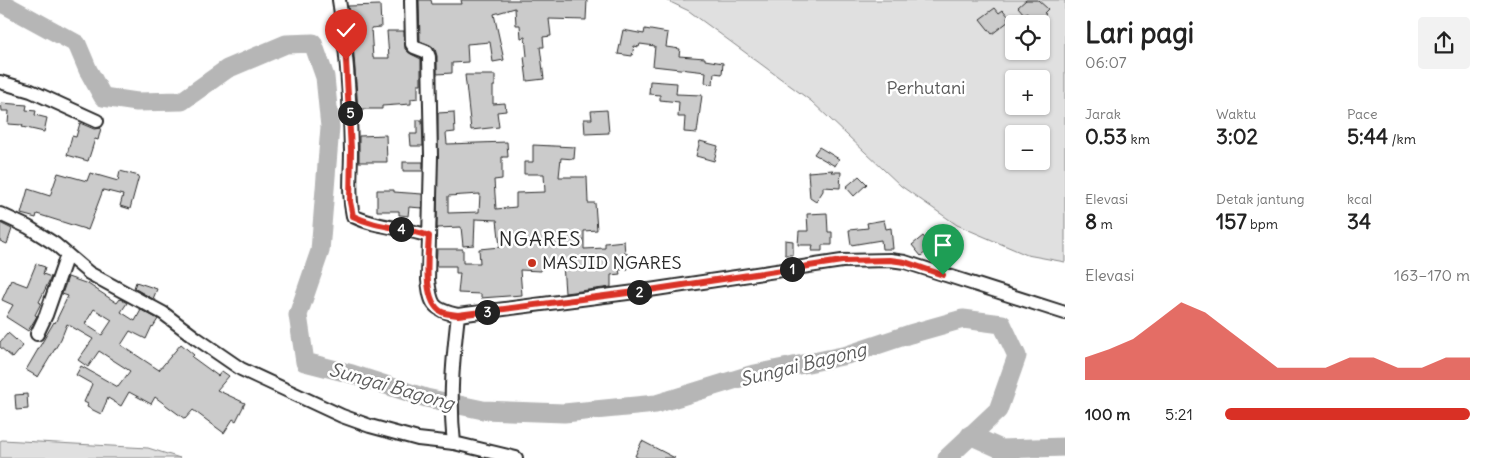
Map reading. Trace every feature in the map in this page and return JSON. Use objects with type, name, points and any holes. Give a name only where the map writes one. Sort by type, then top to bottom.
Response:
[{"type":"street","points":[[339,0],[350,102],[350,202],[353,216],[366,223],[429,236]]},
{"type":"street","points":[[411,0],[414,47],[428,52],[429,57],[431,156],[428,280],[431,300],[441,311],[458,315],[634,292],[842,261],[890,260],[905,262],[1065,313]]},
{"type":"street","points":[[0,82],[31,91],[97,121]]},
{"type":"street","points":[[0,214],[55,244],[89,273],[163,313],[241,369],[342,416],[370,426],[418,440],[454,443],[516,458]]},
{"type":"street","points":[[37,334],[46,315],[67,255]]},
{"type":"street","points":[[454,443],[452,426],[452,362],[458,315]]},
{"type":"green space","name":"Perhutani","points":[[666,0],[1065,0],[1065,262],[1027,255],[957,225],[901,186],[811,101],[689,11]]},
{"type":"green space","points":[[0,441],[148,448],[180,458],[0,458]]},
{"type":"building","points":[[419,0],[431,0],[432,4],[462,4],[461,0],[587,0],[586,20],[549,19],[551,36],[543,37],[544,47],[540,47],[544,79],[527,81],[524,57],[527,56],[525,37],[521,38],[520,25],[516,25],[515,8],[494,14],[504,60],[493,62],[490,42],[467,44],[468,62],[452,63],[452,73],[437,74],[435,49],[420,41]]},
{"type":"building","points":[[1026,0],[1038,0],[1048,9],[1044,13],[1045,15],[1030,15],[1027,12],[1024,14],[1018,7]]},
{"type":"building","points":[[380,5],[381,27],[371,28],[373,58],[389,58],[387,31],[404,31],[405,49],[421,59],[421,84],[418,84],[418,98],[411,99],[411,104],[382,106],[382,109],[358,109],[348,6]]},
{"type":"building","points":[[995,8],[999,13],[1003,10],[1007,15],[1005,15],[1005,24],[992,34],[980,19]]},
{"type":"building","points":[[645,29],[668,33],[666,47],[680,49],[679,56],[705,58],[705,60],[723,63],[722,74],[714,73],[713,84],[705,83],[706,72],[653,66],[655,46],[640,44],[639,47],[634,46],[632,56],[618,54],[623,30],[644,34]]},
{"type":"building","points":[[465,75],[495,75],[493,104],[505,103],[506,111],[497,112],[499,127],[471,130]]},
{"type":"building","points":[[650,81],[677,83],[676,94],[702,95],[697,133],[684,132],[685,117],[678,117],[679,102],[660,100],[660,95],[649,94]]},
{"type":"building","points":[[1,103],[27,105],[26,110],[36,111],[35,115],[47,118],[44,132],[22,127],[23,125],[8,124],[9,111],[2,111]]},
{"type":"building","points":[[607,110],[609,133],[585,134],[584,119],[592,119],[591,111]]},
{"type":"building","points":[[454,112],[455,132],[446,133],[447,144],[507,142],[508,157],[502,157],[502,179],[494,180],[496,209],[516,207],[516,193],[545,192],[544,174],[524,174],[524,162],[533,162],[533,145],[575,147],[574,159],[561,158],[559,177],[587,177],[588,203],[595,203],[597,230],[584,231],[584,249],[605,248],[605,243],[624,241],[628,269],[619,270],[620,274],[611,275],[611,287],[565,293],[563,264],[541,265],[541,271],[520,270],[522,295],[481,298],[481,294],[458,293],[460,273],[456,273],[456,266],[436,266],[437,249],[463,249],[463,263],[480,263],[479,249],[500,247],[497,220],[475,219],[474,245],[463,246],[461,227],[437,228],[438,113]],"holes":[[[480,194],[479,212],[448,213],[448,196]]]},
{"type":"building","points":[[417,120],[422,120],[423,146],[411,146],[410,134],[417,134]]},
{"type":"building","points":[[80,123],[94,129],[101,128],[98,140],[95,139],[88,161],[67,155],[72,136],[76,137]]},
{"type":"building","points":[[386,135],[387,162],[359,162],[359,136]]},
{"type":"building","points":[[700,141],[718,146],[714,161],[696,156]]},
{"type":"building","points":[[819,147],[839,159],[835,166],[814,154]]},
{"type":"building","points":[[403,162],[423,162],[423,171],[403,171]]},
{"type":"building","points":[[833,170],[831,172],[841,172],[840,188],[823,187],[823,191],[816,202],[810,198],[808,172]]},
{"type":"building","points":[[120,171],[139,176],[130,209],[120,206],[123,195],[103,190],[88,230],[37,214],[36,218],[21,214],[28,189],[50,196],[58,173],[87,181],[90,173],[118,181]]},
{"type":"building","points":[[859,176],[867,184],[854,196],[846,187]]},
{"type":"building","points":[[377,190],[394,190],[394,192],[422,194],[422,208],[409,207],[408,216],[399,215],[399,211],[377,211]]},
{"type":"building","points":[[827,213],[828,232],[832,232],[832,245],[822,245],[822,251],[812,251],[813,245],[798,245],[799,231],[808,231],[807,214]]},
{"type":"building","points":[[884,220],[886,229],[891,228],[893,249],[882,249],[881,240],[851,245],[849,230],[868,228],[867,223]]},
{"type":"building","points":[[0,223],[12,229],[7,244],[0,241]]},
{"type":"building","points":[[923,236],[932,247],[921,256],[912,245]]},
{"type":"building","points":[[785,240],[793,241],[793,255],[785,255]]},
{"type":"building","points":[[36,264],[45,267],[43,274],[51,277],[39,302],[41,303],[35,315],[37,316],[28,331],[6,317],[13,305],[2,300],[11,280],[27,286]]},
{"type":"building","points":[[68,277],[88,284],[117,303],[120,299],[127,303],[121,312],[135,321],[141,310],[158,319],[152,326],[146,339],[130,331],[121,345],[159,370],[181,344],[194,355],[192,357],[218,376],[222,371],[229,376],[217,390],[245,403],[236,421],[233,419],[224,433],[193,410],[185,419],[155,397],[151,404],[129,392],[121,406],[108,398],[101,414],[87,407],[88,404],[84,402],[92,384],[76,375],[81,366],[118,387],[130,371],[99,351],[88,367],[78,360],[93,339],[67,324],[61,339],[38,377],[26,370],[55,323],[68,296],[62,294]],"holes":[[[94,309],[112,320],[102,335],[85,324]]]},
{"type":"building","points":[[136,282],[157,289],[153,299],[134,288]]},
{"type":"building","points":[[8,333],[23,346],[13,358],[0,347],[0,342]]},
{"type":"building","points":[[27,394],[28,409],[16,410],[15,395]]},
{"type":"building","points":[[642,441],[675,458],[639,458],[635,456]]},
{"type":"waterway","name":"Sungai Bagong","points":[[0,2],[77,44],[88,70],[103,97],[137,102],[182,101],[227,69],[286,44],[313,43],[325,77],[330,127],[320,251],[298,315],[305,362],[352,374],[426,398],[483,410],[564,413],[656,404],[750,375],[847,355],[963,319],[1002,324],[1017,356],[998,410],[947,458]]},
{"type":"waterway","points":[[970,435],[1001,449],[1065,447]]},
{"type":"place","name":"MASJID NGARES","points":[[532,263]]},
{"type":"district","name":"NGARES","points":[[540,239]]},
{"type":"route","points":[[346,60],[350,102],[350,202],[353,216],[366,223],[429,236],[428,280],[431,300],[441,311],[458,315],[643,291],[842,261],[890,260],[905,262],[943,275]]}]
